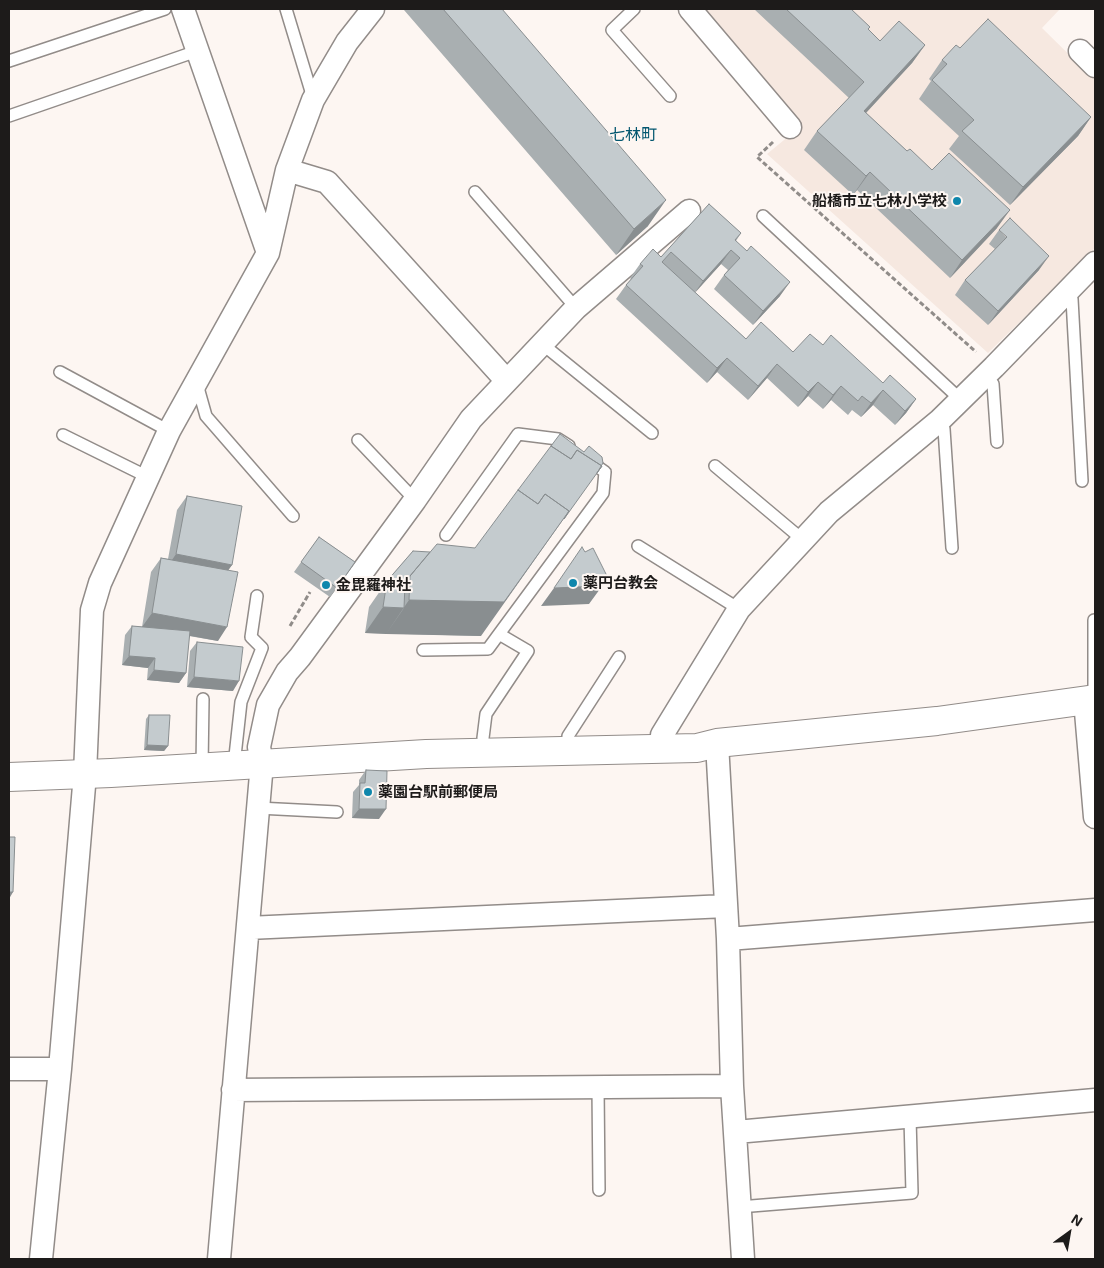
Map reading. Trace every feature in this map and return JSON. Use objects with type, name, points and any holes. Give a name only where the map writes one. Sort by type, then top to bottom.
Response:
[{"type":"street","points":[[183,9],[268,253]]},
{"type":"street","points":[[41,1259],[60,1069],[85,774],[92,610],[100,583],[169,431],[268,253],[287,170],[313,100],[347,42],[373,9]]},
{"type":"street","points":[[690,9],[790,127]]},
{"type":"street","points":[[1080,50],[1095,66]]},
{"type":"street","points":[[287,170],[327,182],[506,380]]},
{"type":"street","points":[[219,1259],[262,763],[259,747],[268,705],[287,672],[415,500],[471,419],[576,308],[689,210]]},
{"type":"street","points":[[662,749],[662,735],[739,609],[829,512],[939,421],[1095,263]]},
{"type":"street","points":[[9,777],[484,753],[697,748],[717,743],[937,721],[1092,696],[1095,817]]},
{"type":"street","points":[[717,743],[728,939],[732,1086],[743,1259]]},
{"type":"street","points":[[248,928],[726,906]]},
{"type":"street","points":[[728,939],[1095,910]]},
{"type":"street","points":[[9,1068],[60,1069]]},
{"type":"street","points":[[233,1090],[732,1086]]},
{"type":"street","points":[[736,1132],[910,1118],[1095,1100]]},
{"type":"lane","points":[[9,61],[165,9]]},
{"type":"lane","points":[[286,9],[313,100]]},
{"type":"lane","points":[[634,9],[612,30],[670,96]]},
{"type":"lane","points":[[9,116],[197,50]]},
{"type":"lane","points":[[475,192],[576,308]]},
{"type":"lane","points":[[763,216],[961,400]]},
{"type":"lane","points":[[1066,292],[1072,299],[1082,480]]},
{"type":"lane","points":[[542,342],[652,433]]},
{"type":"lane","points":[[989,371],[993,384],[997,442]]},
{"type":"lane","points":[[60,372],[169,431]]},
{"type":"lane","points":[[196,381],[206,416],[293,516]]},
{"type":"lane","points":[[939,421],[944,430],[952,548]]},
{"type":"lane","points":[[423,650],[488,649],[603,493],[605,472],[558,438],[518,434],[446,535]]},
{"type":"lane","points":[[63,435],[148,477]]},
{"type":"lane","points":[[358,440],[415,500]]},
{"type":"lane","points":[[715,466],[803,540]]},
{"type":"lane","points":[[638,546],[739,609]]},
{"type":"lane","points":[[234,765],[240,702],[262,648],[251,637],[257,596]]},
{"type":"lane","points":[[1092,696],[1094,688],[1094,620]]},
{"type":"lane","points":[[484,753],[483,738],[486,714],[528,651],[499,634]]},
{"type":"lane","points":[[568,751],[568,736],[619,657]]},
{"type":"lane","points":[[202,767],[203,699]]},
{"type":"lane","points":[[258,808],[337,812]]},
{"type":"lane","points":[[598,1087],[599,1190]]},
{"type":"lane","points":[[739,1207],[912,1193],[910,1118]]},
{"type":"path","points":[[790,127],[757,157],[989,371]]},
{"type":"shaded area","name":"船橋市立七林小学校","points":[[698,9],[1060,9],[1042,28],[1095,80],[1095,248],[988,353],[767,154],[801,126]]},
{"type":"building","points":[[443,9],[502,9],[666,200],[634,229]]},
{"type":"building","points":[[786,9],[851,9],[870,27],[868,29],[880,41],[899,21],[925,45],[864,111],[907,151],[910,149],[932,170],[949,153],[1010,210],[962,260],[870,172],[866,176],[817,131],[864,82]]},
{"type":"building","points":[[988,19],[1091,117],[1023,187],[962,131],[974,120],[932,80],[947,64],[942,60],[956,45],[960,48]]},
{"type":"building","points":[[709,204],[741,233],[735,240],[747,251],[751,246],[790,282],[763,311],[724,275],[740,258],[731,250],[703,281],[671,252],[662,262],[746,339],[761,322],[793,352],[810,334],[823,345],[831,335],[883,383],[890,375],[916,399],[905,411],[883,390],[871,403],[862,396],[858,401],[841,386],[833,395],[818,382],[808,392],[777,364],[758,386],[727,358],[717,368],[626,285],[643,266],[640,264],[653,249],[661,257]]},
{"type":"building","points":[[1010,218],[1049,256],[998,311],[965,280],[1007,237],[999,230]]},
{"type":"building","points":[[560,434],[584,452],[589,446],[602,457],[603,463],[601,466],[577,450],[571,459],[551,446]]},
{"type":"building","points":[[551,446],[571,459],[577,450],[602,466],[564,519],[569,511],[545,494],[538,504],[518,490]]},
{"type":"building","points":[[518,490],[538,504],[545,494],[569,511],[504,602],[409,600],[410,576],[437,544],[475,548]]},
{"type":"building","points":[[187,496],[242,506],[232,565],[176,554]]},
{"type":"building","name":"金毘羅神社","points":[[319,537],[355,562],[337,588],[301,562]]},
{"type":"building","points":[[582,547],[585,552],[593,548],[608,578],[600,582],[602,586],[554,588]]},
{"type":"building","points":[[413,551],[430,552],[405,584],[404,608],[383,607],[387,581]]},
{"type":"building","points":[[161,558],[238,572],[227,627],[152,613]]},
{"type":"building","points":[[132,626],[190,631],[186,673],[154,670],[155,658],[129,656]]},
{"type":"building","points":[[197,642],[243,647],[239,681],[194,677]]},
{"type":"building","points":[[149,715],[170,715],[168,746],[147,745]]},
{"type":"building","points":[[366,770],[387,771],[386,809],[359,809],[360,783],[365,783]]},
{"type":"building","points":[[9,837],[15,837],[13,892],[9,892]]},
{"type":"place","name":"船橋市立七林小学校","points":[[957,201]]},
{"type":"place","name":"薬円台教会","points":[[573,583]]},
{"type":"place","name":"金毘羅神社","points":[[326,585]]},
{"type":"place","name":"薬園台駅前郵便局","points":[[368,792]]},
{"type":"district","name":"七林町","points":[[633,135]]}]
